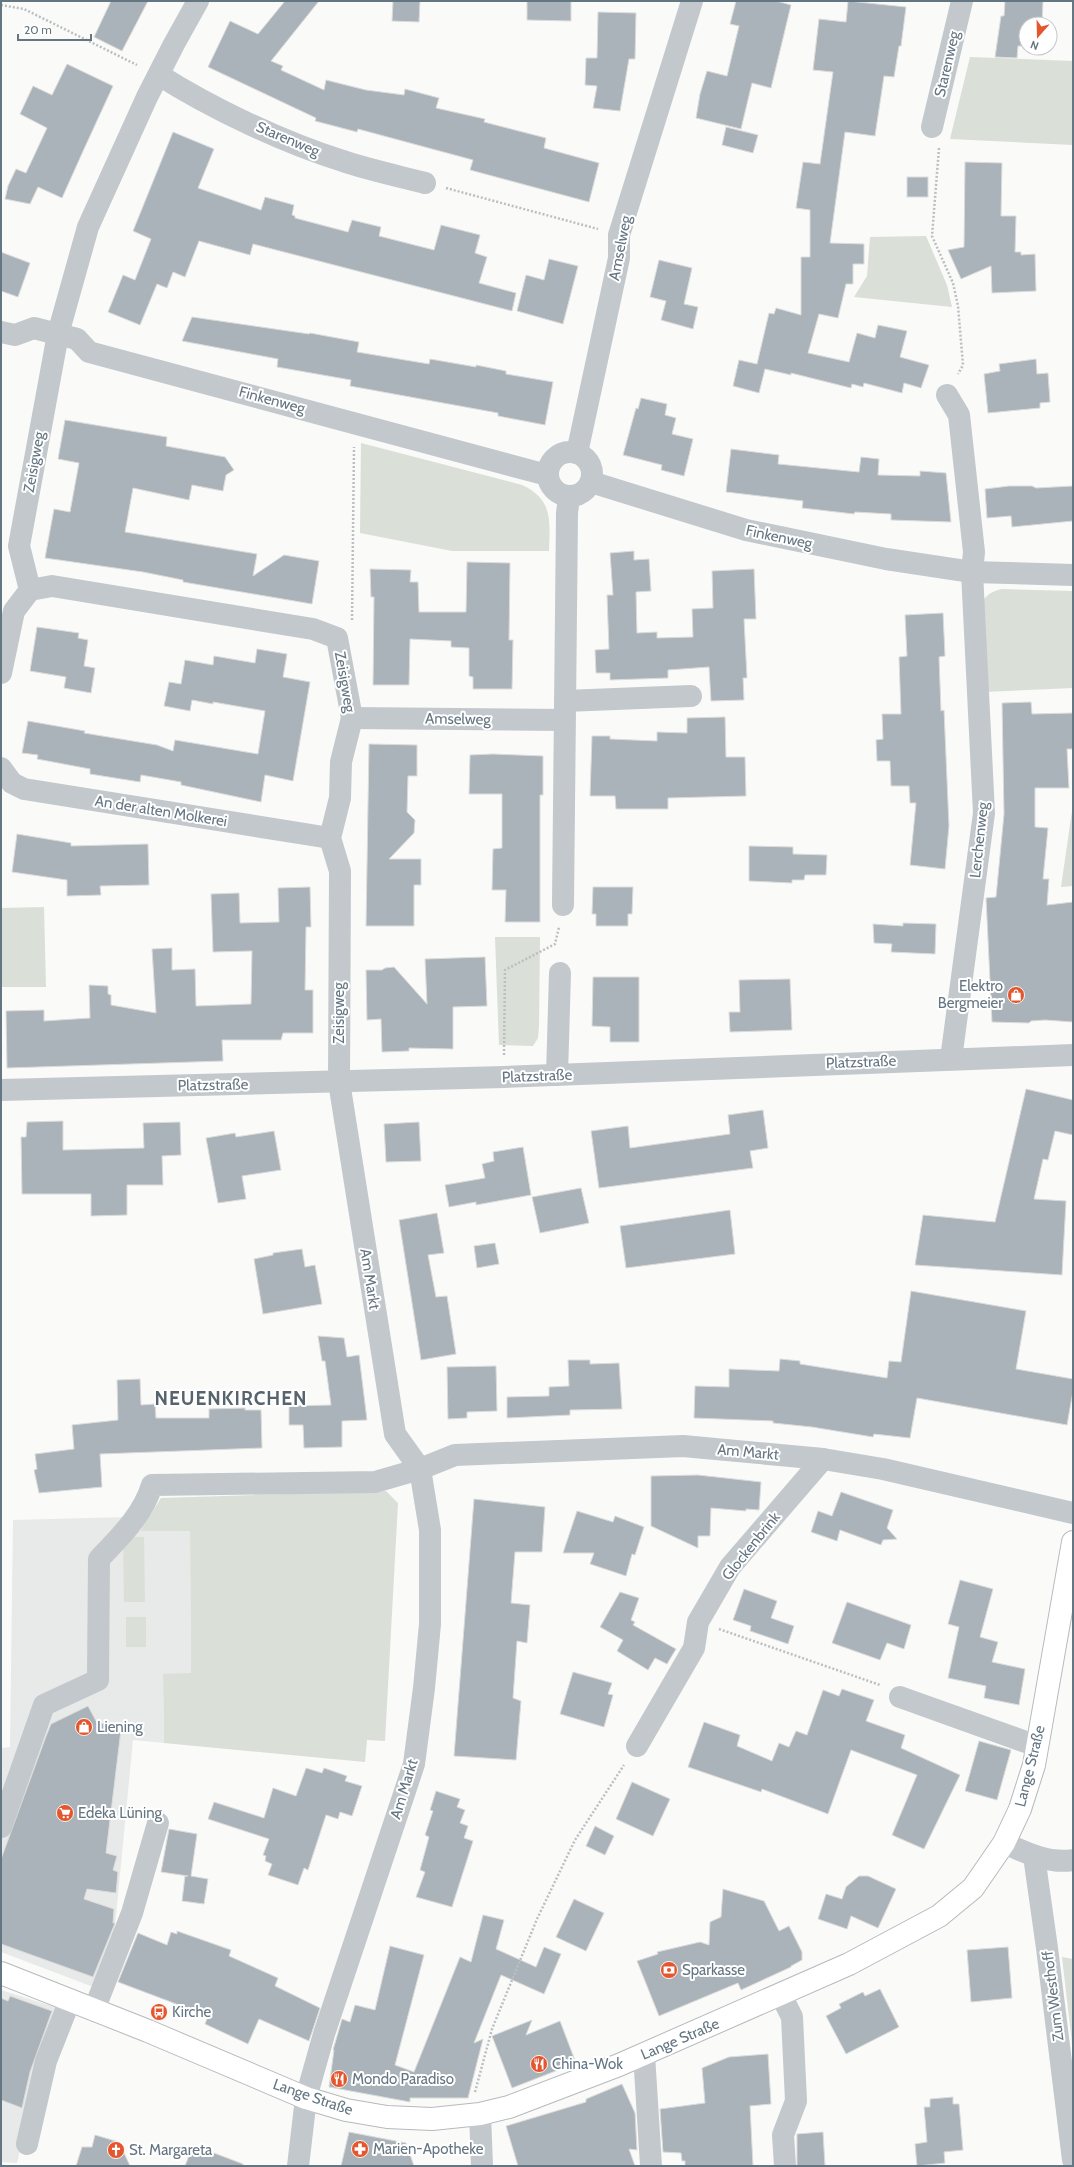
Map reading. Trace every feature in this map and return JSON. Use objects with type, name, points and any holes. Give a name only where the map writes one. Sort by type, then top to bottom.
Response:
[{"type":"main road","name":"Lange Straße","points":[[1,1972],[306,2098],[346,2110],[387,2117],[432,2119],[475,2115],[509,2107],[644,2054],[849,1964],[939,1916],[973,1888],[1004,1843],[1020,1809],[1034,1764],[1073,1542]]},
{"type":"street","points":[[58,334],[88,227],[174,44],[198,1]]},
{"type":"street","name":"Amselweg","points":[[577,453],[619,258],[619,234],[692,1]]},
{"type":"street","name":"Starenweg","points":[[932,127],[962,1]]},
{"type":"street","name":"Starenweg","points":[[159,75],[187,93],[304,147],[343,161],[425,183]]},
{"type":"street","name":"Finkenweg","points":[[1,332],[15,335],[34,328],[58,334],[77,339],[89,352],[547,475]]},
{"type":"street","name":"Zeisigweg","points":[[58,334],[19,546],[30,590],[52,586],[59,587],[313,629],[337,638],[352,718],[341,762],[340,798],[330,838],[340,871],[339,1082]]},
{"type":"street","points":[[947,395],[959,415],[974,552],[972,572]]},
{"type":"street","points":[[563,453],[577,453],[587,460],[592,470],[591,482],[583,493],[569,497],[559,494],[550,486],[547,475],[552,461],[563,453]]},
{"type":"street","name":"Finkenweg","points":[[591,482],[746,530],[886,559],[972,572],[1073,575]]},
{"type":"street","points":[[563,905],[567,513],[569,497]]},
{"type":"street","name":"Lerchenweg","points":[[951,1059],[984,813],[972,572]]},
{"type":"street","points":[[1,673],[14,610],[30,590]]},
{"type":"street","name":"Amselweg","points":[[352,718],[565,711],[691,696]]},
{"type":"street","name":"An der alten Molkerei","points":[[1,768],[12,783],[24,789],[330,838]]},
{"type":"street","points":[[557,1075],[560,973]]},
{"type":"street","name":"Platzstraße","points":[[1,1090],[504,1077],[1073,1055]]},
{"type":"street","name":"Am Markt","points":[[298,2166],[306,2098],[324,2034],[414,1764],[430,1624],[430,1530],[420,1469],[395,1434],[339,1082]]},
{"type":"street","name":"Am Markt","points":[[1,1827],[44,1705],[98,1680],[99,1559],[126,1531],[148,1498],[152,1485],[375,1482],[420,1469],[455,1455],[683,1446],[823,1459],[883,1469],[1073,1514]]},
{"type":"street","name":"Glockenbrink","points":[[637,1746],[694,1648],[698,1622],[730,1567],[823,1459]]},
{"type":"street","points":[[900,1696],[1037,1746]]},
{"type":"street","points":[[94,2010],[132,1914],[158,1823]]},
{"type":"street","points":[[1004,1843],[1034,1856],[1063,1862],[1073,1860]]},
{"type":"street","name":"Zum Westhoff","points":[[1034,1856],[1073,2160]]},
{"type":"street","points":[[781,1995],[792,2017],[796,2101],[783,2135],[785,2166]]},
{"type":"street","points":[[27,2144],[46,2061],[70,2000]]},
{"type":"street","points":[[644,2054],[651,2166]]},
{"type":"street","points":[[475,2115],[482,2166]]},
{"type":"path","points":[[1,5],[24,9],[159,75]]},
{"type":"path","points":[[932,127],[939,149],[932,236],[953,283],[958,306],[963,365],[947,395]]},
{"type":"path","points":[[425,183],[619,234]]},
{"type":"path","points":[[337,638],[352,620],[354,422]]},
{"type":"path","points":[[504,1077],[505,970],[555,944],[563,905]]},
{"type":"path","points":[[698,1622],[894,1690],[900,1696]]},
{"type":"path","points":[[475,2115],[487,2046],[537,1919],[575,1840],[637,1746]]},
{"type":"shaded area","points":[[970,57],[1073,61],[1073,145],[950,139]]},
{"type":"shaded area","points":[[926,236],[947,285],[952,307],[854,297],[867,276],[870,237]]},
{"type":"shaded area","points":[[361,443],[522,485],[539,497],[548,512],[550,530],[549,551],[452,551],[360,533]]},
{"type":"shaded area","points":[[1002,589],[1073,591],[1073,688],[984,692],[982,602],[990,593]]},
{"type":"shaded area","points":[[1072,811],[1073,886],[1061,887]]},
{"type":"shaded area","points":[[44,907],[46,987],[1,987],[1,908]]},
{"type":"shaded area","points":[[495,937],[540,937],[539,1026],[538,1038],[533,1046],[499,1045]]},
{"type":"shaded area","points":[[386,1491],[398,1503],[385,1741],[367,1740],[365,1762],[164,1743],[163,1674],[191,1673],[190,1531],[140,1531],[161,1498]]},
{"type":"shaded area","points":[[126,1517],[128,1531],[190,1531],[191,1673],[163,1679],[164,1743],[133,1740],[115,1926],[96,1988],[1,1952],[1,1748],[10,1747],[13,1520]]},
{"type":"shaded area","points":[[123,1537],[144,1537],[145,1602],[124,1602]]},
{"type":"shaded area","points":[[126,1617],[146,1617],[146,1647],[126,1647]]},
{"type":"shaded area","points":[[1062,1957],[1073,1959],[1073,2052]]},
{"type":"shaded area","points":[[1,1990],[58,2008],[37,2076],[17,2163],[1,2162]]},
{"type":"building","points":[[111,1],[148,1],[122,51],[94,37]]},
{"type":"building","points":[[285,1],[319,1],[271,61],[283,66],[281,70],[324,90],[326,80],[366,90],[404,95],[405,89],[439,98],[436,108],[485,119],[484,122],[546,138],[544,148],[599,163],[589,202],[470,170],[473,160],[358,129],[357,132],[315,121],[316,118],[208,67],[230,21],[258,34]]},
{"type":"building","points":[[393,1],[420,1],[419,22],[392,21]]},
{"type":"building","points":[[527,1],[571,1],[571,21],[527,20]]},
{"type":"building","points":[[736,1],[776,1],[791,5],[771,88],[752,83],[741,129],[696,118],[700,94],[707,71],[727,76],[739,26],[730,24]]},
{"type":"building","points":[[848,1],[906,7],[901,46],[899,46],[894,77],[884,76],[875,136],[845,132],[830,243],[864,244],[864,264],[853,264],[853,284],[846,284],[838,318],[819,314],[808,353],[849,362],[857,333],[875,338],[878,325],[907,331],[900,357],[929,365],[921,388],[904,383],[902,393],[864,383],[863,387],[852,384],[851,388],[791,373],[791,375],[765,369],[759,393],[733,386],[739,360],[757,364],[769,313],[774,314],[776,308],[801,315],[801,257],[810,257],[810,210],[796,208],[803,162],[820,164],[833,72],[813,70],[819,19],[846,22]]},
{"type":"building","points":[[1005,1],[1043,1],[1042,16],[1018,16],[1017,58],[995,57],[1001,16],[1004,16]]},
{"type":"building","points":[[598,12],[636,13],[635,59],[629,59],[620,111],[593,108],[597,86],[585,85],[586,58],[597,58]]},
{"type":"building","points":[[67,64],[113,86],[62,198],[38,187],[30,204],[5,199],[8,186],[16,169],[26,173],[47,128],[20,114],[33,86],[52,95]]},
{"type":"building","points":[[726,127],[758,135],[753,153],[722,145]]},
{"type":"building","points":[[173,132],[214,149],[198,188],[261,210],[265,197],[294,205],[292,215],[295,216],[295,218],[348,232],[352,220],[381,227],[379,236],[434,250],[441,225],[480,235],[475,253],[487,257],[479,283],[516,293],[512,311],[253,244],[250,255],[199,241],[185,277],[173,272],[167,288],[157,284],[140,325],[108,312],[123,275],[135,280],[151,239],[133,231]]},
{"type":"building","points":[[965,162],[1002,163],[1001,216],[1016,216],[1015,252],[1021,252],[1021,255],[1035,254],[1036,291],[992,293],[991,266],[961,279],[948,250],[964,247]]},
{"type":"building","points":[[907,177],[928,177],[928,197],[907,197]]},
{"type":"building","points":[[1,252],[30,263],[18,297],[1,291]]},
{"type":"building","points":[[549,259],[578,266],[563,324],[517,311],[526,275],[544,280]]},
{"type":"building","points":[[659,260],[692,268],[684,304],[698,307],[693,329],[661,320],[666,301],[650,297]]},
{"type":"building","points":[[192,317],[310,333],[359,342],[357,352],[429,364],[430,359],[476,367],[476,365],[506,371],[506,374],[553,382],[545,425],[498,416],[498,413],[350,386],[351,380],[277,367],[278,359],[182,341]]},
{"type":"building","points":[[1036,359],[1037,374],[1048,373],[1050,402],[1040,403],[1040,408],[988,413],[984,374],[1000,371],[999,364]]},
{"type":"building","points":[[641,398],[667,404],[665,415],[676,418],[672,434],[693,439],[684,476],[661,470],[662,465],[623,455],[636,408],[638,409]]},
{"type":"building","points":[[65,420],[167,437],[166,446],[225,457],[234,470],[226,475],[223,491],[192,485],[189,500],[133,488],[125,532],[257,554],[253,576],[284,555],[319,561],[312,604],[183,582],[183,580],[143,572],[45,558],[54,509],[70,512],[79,463],[58,459]]},
{"type":"building","points":[[731,449],[779,455],[778,464],[859,472],[861,457],[879,459],[878,475],[920,476],[920,471],[946,473],[951,522],[891,520],[891,514],[855,512],[854,514],[802,508],[803,501],[726,492]]},
{"type":"building","points":[[1009,486],[1032,486],[1036,488],[1073,486],[1073,521],[1012,527],[1011,516],[987,518],[985,489]]},
{"type":"building","points":[[634,551],[634,560],[649,559],[651,591],[636,592],[637,633],[657,632],[657,638],[693,637],[692,609],[713,608],[712,571],[754,569],[756,619],[744,619],[747,678],[743,678],[744,700],[711,701],[709,667],[668,670],[668,678],[610,680],[610,673],[596,673],[595,650],[609,649],[607,595],[613,595],[610,553]]},
{"type":"building","points":[[467,562],[510,563],[509,640],[513,640],[512,689],[473,689],[473,677],[469,676],[469,648],[451,647],[451,641],[410,639],[409,685],[373,685],[374,597],[371,597],[370,569],[411,570],[410,582],[418,582],[419,612],[466,612]]},
{"type":"building","points":[[943,613],[945,656],[939,657],[941,711],[944,710],[949,826],[945,869],[910,865],[916,803],[910,803],[909,786],[891,786],[890,761],[877,761],[876,740],[883,739],[882,714],[901,714],[899,657],[907,656],[905,615]]},
{"type":"building","points":[[37,627],[79,633],[78,638],[88,640],[84,666],[95,668],[91,693],[64,688],[66,677],[30,671]]},
{"type":"building","points":[[257,649],[287,654],[283,677],[310,682],[293,781],[265,775],[261,802],[181,785],[181,782],[141,775],[140,782],[90,774],[90,769],[37,759],[38,755],[22,753],[28,721],[85,731],[84,733],[157,745],[173,751],[175,740],[258,754],[265,711],[192,700],[190,711],[164,706],[169,682],[181,684],[185,660],[213,665],[214,656],[255,663]]},
{"type":"building","points":[[1031,702],[1032,714],[1073,713],[1073,749],[1067,749],[1069,788],[1035,788],[1035,827],[1048,828],[1043,879],[1049,879],[1047,905],[1073,902],[1073,1022],[1045,1020],[1031,1021],[1029,1023],[992,1022],[986,898],[996,897],[1004,814],[1002,703]]},
{"type":"building","points":[[725,717],[726,757],[745,757],[746,796],[668,798],[668,809],[616,809],[615,796],[590,796],[592,736],[610,736],[610,739],[657,741],[657,732],[687,733],[687,718]]},
{"type":"building","points":[[369,744],[417,745],[417,776],[408,776],[407,812],[415,820],[414,833],[389,859],[421,859],[421,885],[414,885],[414,926],[366,926]]},
{"type":"building","points":[[493,754],[543,756],[543,795],[540,795],[540,922],[505,922],[506,890],[492,890],[493,849],[502,848],[502,794],[469,794],[470,755]]},
{"type":"building","points":[[17,834],[71,843],[71,846],[148,844],[149,885],[100,886],[101,895],[67,896],[67,880],[12,872]]},
{"type":"building","points":[[749,846],[793,847],[793,854],[827,855],[826,875],[805,875],[804,880],[792,880],[792,883],[749,881]]},
{"type":"building","points":[[310,887],[311,927],[306,927],[305,990],[313,990],[313,1033],[283,1033],[281,1040],[222,1040],[223,1061],[7,1068],[6,1011],[44,1010],[44,1021],[90,1018],[89,985],[108,986],[108,994],[111,995],[111,1005],[156,1013],[152,949],[172,948],[172,970],[195,969],[196,1006],[251,1004],[252,951],[213,952],[211,894],[239,893],[240,923],[279,922],[278,888]]},
{"type":"building","points":[[593,887],[633,887],[632,914],[628,914],[628,926],[596,926],[596,914],[592,914]]},
{"type":"building","points":[[903,923],[936,924],[935,954],[891,952],[892,944],[874,943],[873,924],[903,926]]},
{"type":"building","points":[[485,957],[487,1006],[453,1007],[453,1049],[409,1048],[409,1051],[382,1052],[381,1019],[367,1020],[366,970],[382,970],[385,968],[394,967],[427,1004],[425,959]]},
{"type":"building","points":[[593,977],[639,977],[639,1042],[610,1042],[610,1027],[592,1026]]},
{"type":"building","points":[[790,979],[792,1030],[730,1032],[729,1012],[740,1012],[739,980]]},
{"type":"building","points":[[1026,1089],[1073,1100],[1073,1135],[1055,1131],[1048,1160],[1043,1159],[1034,1199],[1066,1201],[1062,1275],[915,1265],[923,1215],[995,1222]]},
{"type":"building","points":[[763,1110],[768,1148],[750,1151],[753,1168],[599,1188],[591,1131],[628,1126],[630,1148],[730,1134],[728,1115]]},
{"type":"building","points":[[63,1121],[63,1150],[144,1148],[143,1123],[180,1122],[181,1155],[162,1156],[163,1185],[127,1185],[127,1215],[91,1216],[91,1194],[22,1194],[21,1137],[26,1137],[27,1122]]},
{"type":"building","points":[[419,1122],[421,1161],[386,1162],[384,1124]]},
{"type":"building","points":[[274,1131],[281,1170],[242,1176],[246,1199],[218,1203],[206,1138],[235,1133],[236,1137]]},
{"type":"building","points":[[523,1147],[531,1195],[476,1205],[476,1202],[449,1207],[445,1185],[485,1178],[482,1164],[494,1161],[493,1152]]},
{"type":"building","points":[[581,1188],[589,1223],[540,1233],[532,1197]]},
{"type":"building","points":[[730,1210],[735,1254],[626,1268],[620,1226]]},
{"type":"building","points":[[437,1213],[444,1253],[428,1255],[436,1297],[447,1296],[456,1354],[421,1360],[399,1220]]},
{"type":"building","points":[[495,1243],[499,1264],[477,1268],[474,1246]]},
{"type":"building","points":[[302,1249],[305,1267],[315,1265],[322,1304],[263,1314],[254,1259],[273,1255],[273,1253]]},
{"type":"building","points":[[911,1291],[1026,1311],[1016,1369],[1073,1379],[1073,1391],[1067,1425],[917,1398],[910,1438],[874,1434],[873,1437],[812,1427],[773,1423],[773,1421],[694,1418],[695,1386],[729,1387],[729,1369],[779,1371],[780,1359],[800,1361],[800,1364],[887,1378],[889,1361],[901,1362]]},
{"type":"building","points":[[318,1336],[344,1338],[347,1357],[359,1355],[367,1420],[342,1421],[342,1447],[304,1448],[303,1425],[289,1425],[289,1406],[331,1405],[325,1361],[322,1361]]},
{"type":"building","points":[[568,1360],[590,1360],[590,1364],[619,1363],[622,1409],[570,1410],[570,1415],[507,1418],[507,1397],[549,1396],[549,1387],[569,1386]]},
{"type":"building","points":[[496,1366],[497,1411],[467,1412],[467,1418],[448,1419],[447,1367]]},
{"type":"building","points":[[140,1379],[141,1405],[155,1404],[156,1418],[209,1418],[209,1409],[245,1408],[245,1410],[261,1410],[262,1448],[100,1454],[102,1487],[39,1493],[34,1470],[37,1469],[35,1454],[74,1449],[72,1425],[118,1420],[117,1380]]},
{"type":"building","points":[[698,1475],[761,1482],[759,1510],[746,1509],[746,1511],[711,1508],[710,1536],[698,1536],[698,1548],[651,1526],[651,1476]]},
{"type":"building","points":[[841,1492],[893,1510],[887,1528],[897,1539],[883,1540],[881,1545],[840,1530],[837,1541],[811,1532],[818,1511],[832,1516]]},
{"type":"building","points":[[474,1499],[545,1507],[542,1552],[515,1552],[511,1603],[530,1605],[527,1643],[517,1641],[513,1698],[521,1701],[516,1760],[454,1756]]},
{"type":"building","points":[[577,1511],[613,1522],[615,1516],[644,1527],[635,1555],[632,1554],[626,1576],[590,1564],[594,1553],[563,1553]]},
{"type":"building","points":[[960,1580],[993,1589],[980,1637],[998,1642],[992,1662],[1025,1669],[1019,1705],[984,1698],[986,1686],[948,1678],[959,1627],[948,1624]]},
{"type":"building","points":[[744,1589],[777,1601],[771,1618],[794,1626],[788,1644],[750,1631],[751,1626],[733,1620]]},
{"type":"building","points":[[620,1592],[639,1598],[631,1620],[635,1622],[633,1625],[676,1649],[667,1664],[655,1658],[648,1670],[617,1651],[623,1640],[600,1627]]},
{"type":"building","points":[[847,1602],[911,1625],[904,1649],[887,1643],[880,1660],[832,1643]]},
{"type":"building","points":[[573,1672],[612,1683],[608,1694],[613,1695],[604,1727],[560,1714]]},
{"type":"building","points":[[842,1689],[874,1700],[866,1721],[905,1735],[901,1748],[960,1775],[924,1849],[892,1835],[917,1775],[851,1750],[828,1814],[762,1789],[761,1792],[688,1767],[704,1722],[740,1735],[737,1746],[772,1761],[779,1743],[789,1747],[796,1731],[807,1735],[823,1690],[839,1696]]},
{"type":"building","points":[[88,1706],[96,1721],[121,1730],[106,1853],[117,1856],[113,1870],[118,1872],[116,1893],[87,1889],[84,1899],[114,1909],[113,1923],[115,1923],[93,1977],[1,1944],[1,1859],[51,1724]]},
{"type":"building","points":[[979,1741],[1011,1750],[997,1800],[965,1791]]},
{"type":"building","points":[[306,1768],[322,1773],[324,1768],[347,1776],[345,1781],[362,1786],[352,1816],[340,1812],[338,1819],[326,1815],[308,1870],[304,1868],[298,1885],[268,1875],[272,1864],[265,1861],[266,1856],[263,1855],[269,1839],[208,1819],[214,1802],[264,1818],[273,1788],[296,1796]]},
{"type":"building","points":[[632,1782],[670,1799],[653,1836],[616,1819]]},
{"type":"building","points":[[436,1791],[460,1799],[457,1807],[465,1810],[460,1823],[468,1826],[464,1838],[473,1841],[452,1907],[416,1897],[425,1872],[420,1870],[429,1837],[425,1835],[433,1811],[430,1810]]},
{"type":"building","points":[[595,1826],[614,1836],[605,1855],[586,1846]]},
{"type":"building","points":[[169,1829],[197,1834],[191,1876],[208,1879],[204,1904],[182,1901],[185,1876],[188,1876],[161,1872]]},
{"type":"building","points":[[859,1876],[868,1876],[896,1889],[878,1928],[851,1916],[847,1929],[818,1919],[826,1894],[842,1899],[846,1887]]},
{"type":"building","points":[[723,1889],[764,1901],[779,1931],[789,1926],[802,1952],[802,1960],[791,1967],[741,1990],[738,1983],[659,2016],[637,1961],[658,1954],[657,1952],[700,1942],[709,1945],[710,1922],[721,1917]]},
{"type":"building","points":[[574,1899],[604,1913],[586,1951],[556,1937]]},
{"type":"building","points":[[483,1915],[504,1920],[496,1949],[536,1967],[544,1947],[561,1954],[544,1994],[501,1975],[474,2043],[483,2039],[468,2098],[410,2098],[410,2102],[329,2087],[333,2050],[342,2019],[350,2022],[355,2005],[375,2010],[390,1946],[424,1955],[395,2065],[414,2072],[460,1957],[471,1962]]},
{"type":"building","points":[[177,1931],[231,1950],[229,1956],[278,1978],[275,1986],[320,2008],[309,2041],[259,2019],[248,2044],[205,2024],[208,2016],[118,1982],[138,1933],[167,1945],[171,1932],[177,1934]]},
{"type":"building","points":[[1008,1947],[1012,1998],[971,2002],[967,1950]]},
{"type":"building","points":[[880,1989],[899,2027],[846,2054],[826,2016],[841,2008],[839,2004],[863,1992],[865,1996]]},
{"type":"building","points":[[10,1996],[52,2011],[30,2072],[22,2108],[1,2100],[1,1998],[8,2001]]},
{"type":"building","points":[[532,2020],[526,2035],[560,2021],[576,2063],[512,2088],[492,2036]]},
{"type":"building","points":[[768,2054],[771,2104],[750,2106],[753,2166],[685,2166],[685,2161],[682,2161],[681,2153],[663,2152],[660,2109],[705,2103],[702,2068],[729,2057]]},
{"type":"building","points":[[622,2084],[635,2113],[637,2150],[629,2149],[635,2166],[518,2166],[506,2126],[586,2102],[586,2099]]},
{"type":"building","points":[[953,2097],[953,2104],[959,2104],[963,2150],[944,2152],[945,2163],[917,2166],[915,2144],[927,2142],[924,2107],[930,2107],[930,2099]]},
{"type":"building","points":[[349,2132],[406,2143],[414,2166],[341,2166]]},
{"type":"building","points":[[823,2132],[825,2166],[797,2166],[797,2134]]},
{"type":"building","points":[[95,2135],[119,2142],[130,2166],[76,2166],[82,2147],[92,2147]]},
{"type":"building","points":[[193,2145],[243,2164],[243,2166],[185,2166]]},
{"type":"place","name":"Elektro Bergmeier","points":[[1016,995]]},
{"type":"place","name":"Liening","points":[[84,1727]]},
{"type":"place","name":"Edeka Lüning","points":[[65,1813]]},
{"type":"place","name":"Sparkasse","points":[[669,1970]]},
{"type":"place","name":"Kirche","points":[[159,2012]]},
{"type":"place","name":"China-Wok","points":[[539,2064]]},
{"type":"place","name":"Mondo Paradiso","points":[[339,2079]]},
{"type":"place","name":"Marien-Apotheke","points":[[360,2149]]},
{"type":"place","name":"St. Margareta","points":[[116,2150]]},
{"type":"district","name":"NEUENKIRCHEN","points":[[231,1398]]}]
